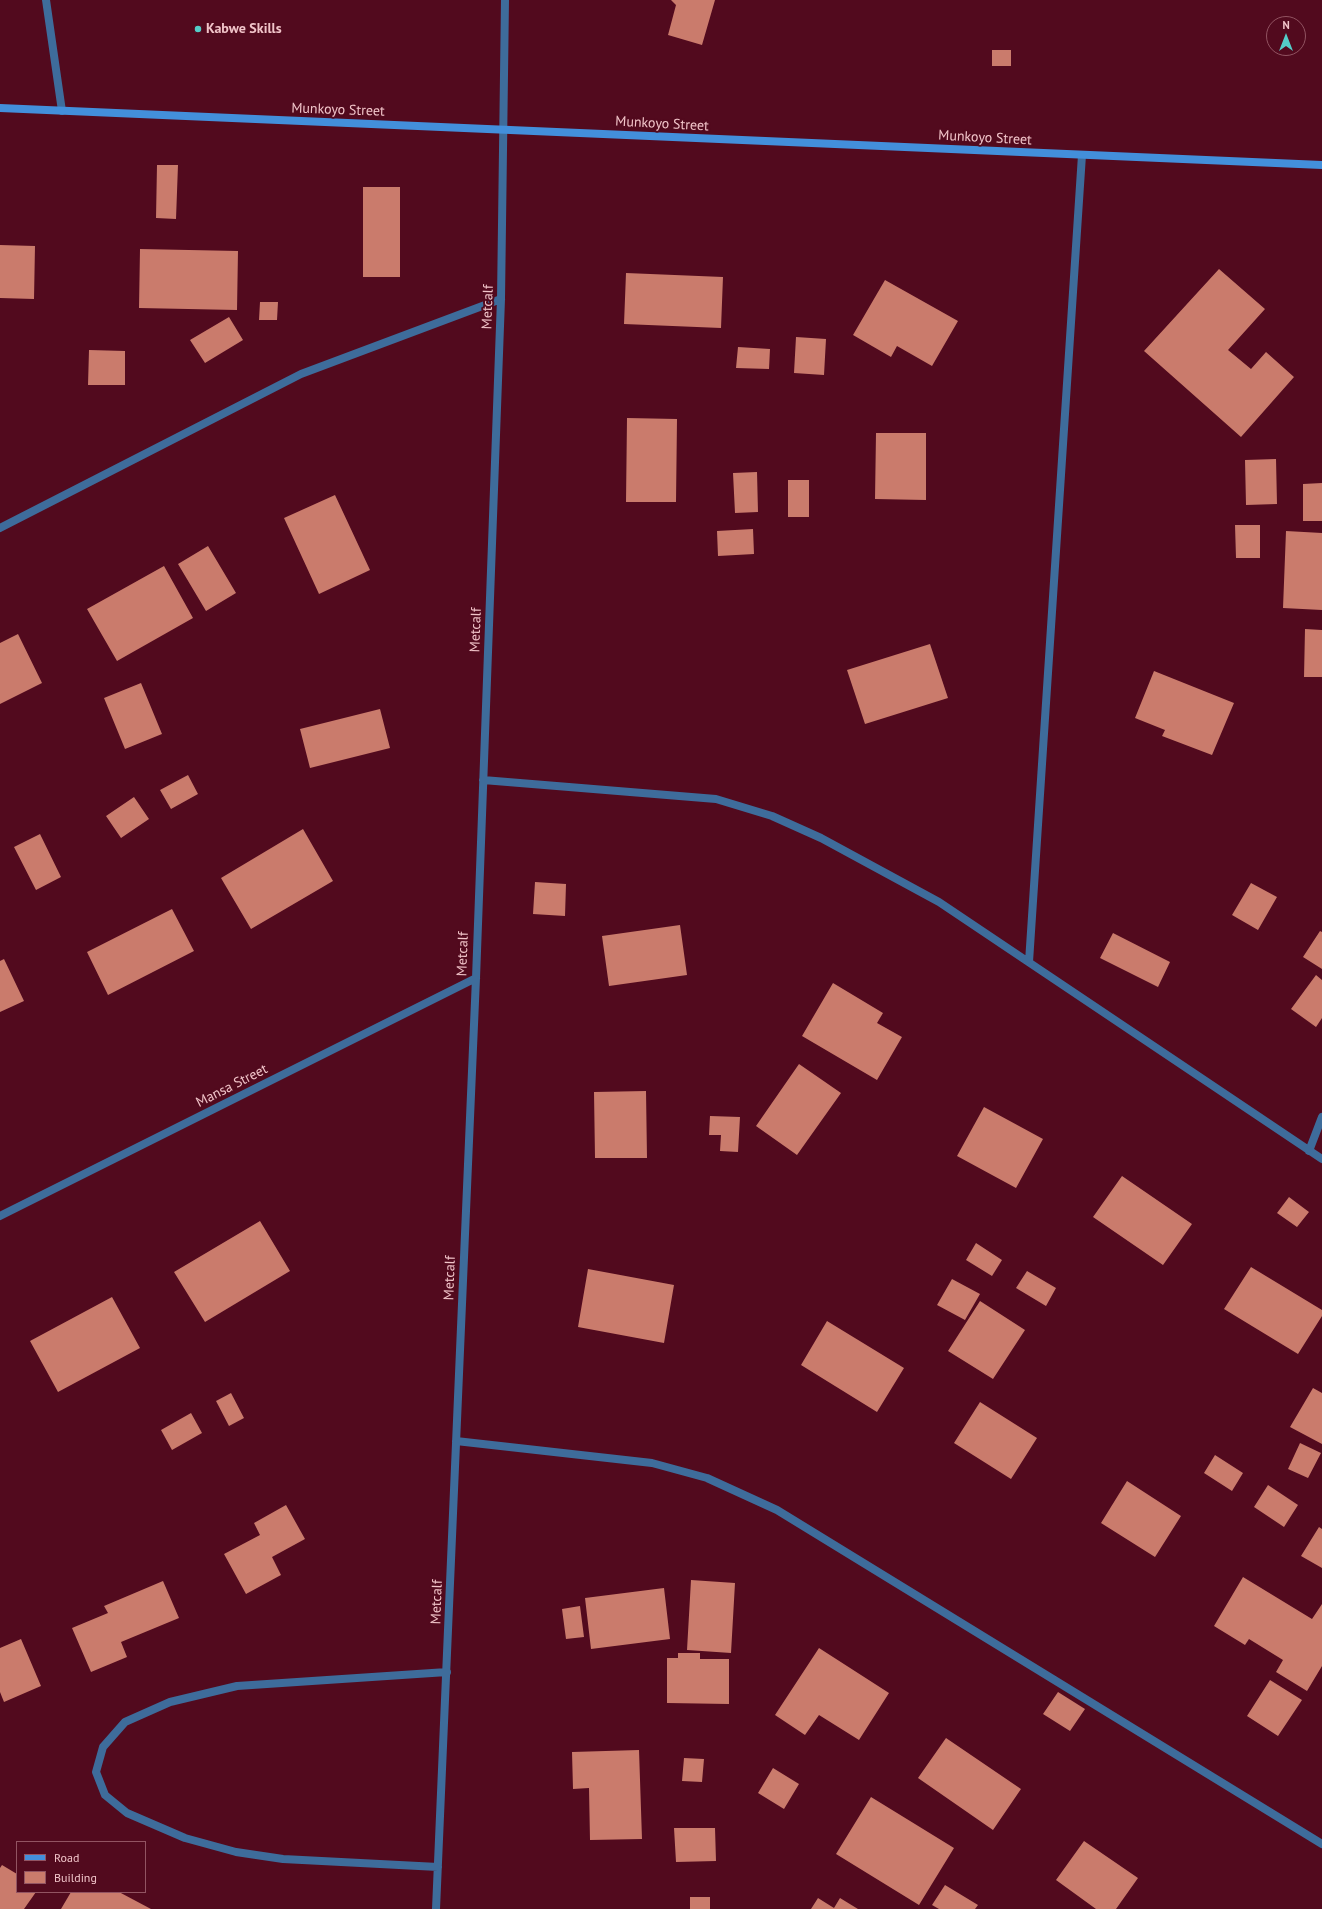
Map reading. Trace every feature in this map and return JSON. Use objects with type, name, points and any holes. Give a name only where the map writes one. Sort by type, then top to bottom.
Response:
[{"type":"street","points":[[46,0],[62,111]]},
{"type":"street","name":"Metcalf","points":[[436,1909],[476,978],[502,299],[505,0]]},
{"type":"street","name":"Munkoyo Street","points":[[0,108],[1322,165]]},
{"type":"street","points":[[1029,962],[1082,155]]},
{"type":"street","points":[[0,528],[302,374],[502,299]]},
{"type":"street","points":[[483,780],[716,799],[772,816],[821,838],[939,902],[1322,1159]]},
{"type":"street","name":"Mansa Street","points":[[0,1216],[476,978]]},
{"type":"street","points":[[1309,1151],[1322,1117]]},
{"type":"street","points":[[456,1440],[652,1462],[706,1478],[777,1510],[1322,1844]]},
{"type":"street","points":[[438,1867],[283,1858],[236,1852],[185,1838],[127,1813],[105,1795],[96,1772],[103,1747],[125,1722],[170,1702],[237,1686],[447,1672]]},
{"type":"building","points":[[671,0],[715,0],[702,45],[668,35],[676,5]]},
{"type":"building","points":[[992,50],[1011,50],[1011,66],[992,66]]},
{"type":"building","points":[[157,165],[178,165],[176,219],[156,218]]},
{"type":"building","points":[[363,187],[400,187],[400,277],[363,277]]},
{"type":"building","points":[[0,245],[35,246],[34,299],[0,298]]},
{"type":"building","points":[[140,249],[238,251],[237,310],[139,308]]},
{"type":"building","points":[[1219,269],[1265,309],[1228,350],[1251,369],[1266,352],[1294,377],[1241,437],[1144,351]]},
{"type":"building","points":[[626,273],[723,277],[721,328],[624,324]]},
{"type":"building","points":[[885,280],[958,321],[932,366],[897,346],[891,357],[853,335]]},
{"type":"building","points":[[260,302],[278,302],[277,320],[259,320]]},
{"type":"building","points":[[229,317],[243,340],[205,363],[190,340]]},
{"type":"building","points":[[796,337],[826,339],[824,375],[794,373]]},
{"type":"building","points":[[738,347],[770,349],[769,369],[736,368]]},
{"type":"building","points":[[89,350],[125,351],[125,385],[88,385]]},
{"type":"building","points":[[627,418],[677,419],[676,502],[626,502]]},
{"type":"building","points":[[876,433],[926,433],[926,500],[875,499]]},
{"type":"building","points":[[1276,459],[1277,504],[1246,505],[1245,460]]},
{"type":"building","points":[[757,472],[758,512],[735,513],[733,473]]},
{"type":"building","points":[[788,480],[809,480],[809,517],[788,517]]},
{"type":"building","points":[[1322,483],[1322,521],[1303,521],[1303,484]]},
{"type":"building","points":[[335,495],[370,570],[319,594],[284,518]]},
{"type":"building","points":[[1235,525],[1260,525],[1260,558],[1236,558]]},
{"type":"building","points":[[753,529],[754,554],[718,556],[717,531]]},
{"type":"building","points":[[1286,531],[1322,533],[1322,610],[1283,608]]},
{"type":"building","points":[[208,546],[236,593],[206,611],[178,564]]},
{"type":"building","points":[[164,566],[193,618],[117,661],[87,609]]},
{"type":"building","points":[[1305,629],[1322,630],[1322,677],[1304,677]]},
{"type":"building","points":[[18,634],[42,683],[0,704],[0,643]]},
{"type":"building","points":[[930,644],[948,698],[865,724],[847,670]]},
{"type":"building","points":[[1154,671],[1234,703],[1212,755],[1162,736],[1165,730],[1135,718]]},
{"type":"building","points":[[141,683],[162,734],[125,749],[104,698]]},
{"type":"building","points":[[380,709],[390,748],[310,768],[300,729]]},
{"type":"building","points":[[188,775],[198,794],[171,809],[160,790]]},
{"type":"building","points":[[134,797],[149,819],[121,838],[106,816]]},
{"type":"building","points":[[303,829],[333,881],[251,929],[221,878]]},
{"type":"building","points":[[40,834],[61,877],[36,890],[14,847]]},
{"type":"building","points":[[535,882],[566,884],[565,916],[533,914]]},
{"type":"building","points":[[1251,883],[1277,897],[1258,930],[1232,915]]},
{"type":"building","points":[[172,909],[194,951],[108,995],[87,952]]},
{"type":"building","points":[[680,925],[687,975],[609,986],[602,936]]},
{"type":"building","points":[[1320,931],[1322,932],[1322,969],[1303,957]]},
{"type":"building","points":[[1113,933],[1170,962],[1158,987],[1100,958]]},
{"type":"building","points":[[4,959],[24,1001],[0,1012],[0,961]]},
{"type":"building","points":[[1316,975],[1322,980],[1322,1018],[1316,1027],[1291,1009]]},
{"type":"building","points":[[833,983],[883,1013],[877,1023],[902,1037],[877,1080],[802,1036]]},
{"type":"building","points":[[799,1064],[841,1093],[797,1155],[756,1126]]},
{"type":"building","points":[[646,1091],[647,1158],[595,1158],[594,1092]]},
{"type":"building","points":[[984,1107],[1043,1139],[1016,1188],[957,1156]]},
{"type":"building","points":[[710,1116],[740,1117],[738,1152],[720,1151],[721,1135],[709,1135]]},
{"type":"building","points":[[1122,1176],[1192,1224],[1163,1265],[1093,1217]]},
{"type":"building","points":[[1289,1197],[1309,1212],[1297,1227],[1277,1213]]},
{"type":"building","points":[[260,1221],[290,1271],[205,1322],[174,1272]]},
{"type":"building","points":[[976,1243],[1002,1260],[992,1276],[966,1260]]},
{"type":"building","points":[[1251,1267],[1322,1310],[1322,1316],[1298,1354],[1224,1309]]},
{"type":"building","points":[[588,1269],[674,1285],[664,1343],[578,1327]]},
{"type":"building","points":[[1027,1271],[1056,1288],[1046,1306],[1016,1288]]},
{"type":"building","points":[[952,1279],[980,1294],[965,1320],[937,1305]]},
{"type":"building","points":[[112,1297],[140,1348],[58,1392],[30,1341]]},
{"type":"building","points":[[980,1301],[1025,1330],[993,1379],[948,1351]]},
{"type":"building","points":[[827,1321],[904,1368],[877,1412],[801,1365]]},
{"type":"building","points":[[1313,1388],[1322,1393],[1322,1444],[1290,1427]]},
{"type":"building","points":[[231,1393],[244,1418],[229,1426],[216,1401]]},
{"type":"building","points":[[980,1402],[1037,1438],[1011,1479],[954,1443]]},
{"type":"building","points":[[191,1413],[202,1433],[172,1450],[161,1430]]},
{"type":"building","points":[[1300,1443],[1321,1453],[1308,1478],[1288,1469]]},
{"type":"building","points":[[1215,1455],[1243,1473],[1232,1491],[1204,1473]]},
{"type":"building","points":[[1127,1481],[1181,1516],[1155,1557],[1101,1523]]},
{"type":"building","points":[[1268,1485],[1298,1505],[1284,1527],[1254,1507]]},
{"type":"building","points":[[286,1505],[305,1539],[272,1557],[281,1575],[246,1594],[224,1554],[260,1535],[254,1523]]},
{"type":"building","points":[[1319,1527],[1322,1529],[1322,1568],[1301,1556]]},
{"type":"building","points":[[1243,1577],[1312,1619],[1322,1604],[1322,1666],[1307,1691],[1276,1672],[1283,1660],[1249,1639],[1245,1645],[1214,1626]]},
{"type":"building","points":[[691,1580],[735,1583],[731,1653],[687,1650]]},
{"type":"building","points":[[163,1581],[179,1618],[121,1642],[127,1657],[91,1672],[72,1628],[108,1613],[104,1606]]},
{"type":"building","points":[[664,1588],[670,1639],[591,1649],[585,1598]]},
{"type":"building","points":[[580,1606],[584,1637],[566,1639],[562,1609]]},
{"type":"building","points":[[21,1639],[41,1686],[4,1702],[0,1692],[0,1648]]},
{"type":"building","points":[[819,1648],[889,1693],[859,1740],[819,1715],[805,1735],[775,1715]]},
{"type":"building","points":[[678,1653],[700,1653],[700,1659],[729,1659],[729,1704],[667,1703],[667,1658],[678,1658]]},
{"type":"building","points":[[1270,1680],[1302,1700],[1278,1736],[1247,1716]]},
{"type":"building","points":[[1058,1692],[1085,1709],[1070,1731],[1043,1714]]},
{"type":"building","points":[[946,1738],[1021,1789],[993,1830],[918,1778]]},
{"type":"building","points":[[639,1750],[642,1839],[590,1840],[589,1788],[573,1789],[572,1752]]},
{"type":"building","points":[[684,1758],[704,1759],[702,1782],[682,1781]]},
{"type":"building","points":[[773,1768],[799,1784],[784,1809],[758,1793]]},
{"type":"building","points":[[871,1797],[954,1848],[919,1905],[836,1854]]},
{"type":"building","points":[[674,1828],[715,1828],[716,1861],[676,1862]]},
{"type":"building","points":[[1084,1841],[1138,1878],[1116,1909],[1096,1909],[1056,1880]]},
{"type":"building","points":[[2,1865],[16,1873],[16,1893],[35,1893],[24,1909],[0,1909],[0,1868]]},
{"type":"building","points":[[945,1885],[978,1905],[975,1909],[939,1909],[932,1905]]},
{"type":"building","points":[[70,1893],[121,1893],[151,1909],[61,1909]]},
{"type":"building","points":[[690,1897],[710,1897],[710,1909],[690,1909]]},
{"type":"building","points":[[818,1898],[834,1908],[840,1898],[858,1909],[811,1909]]},
{"type":"place","name":"Kabwe Skills","points":[[198,29]]}]
